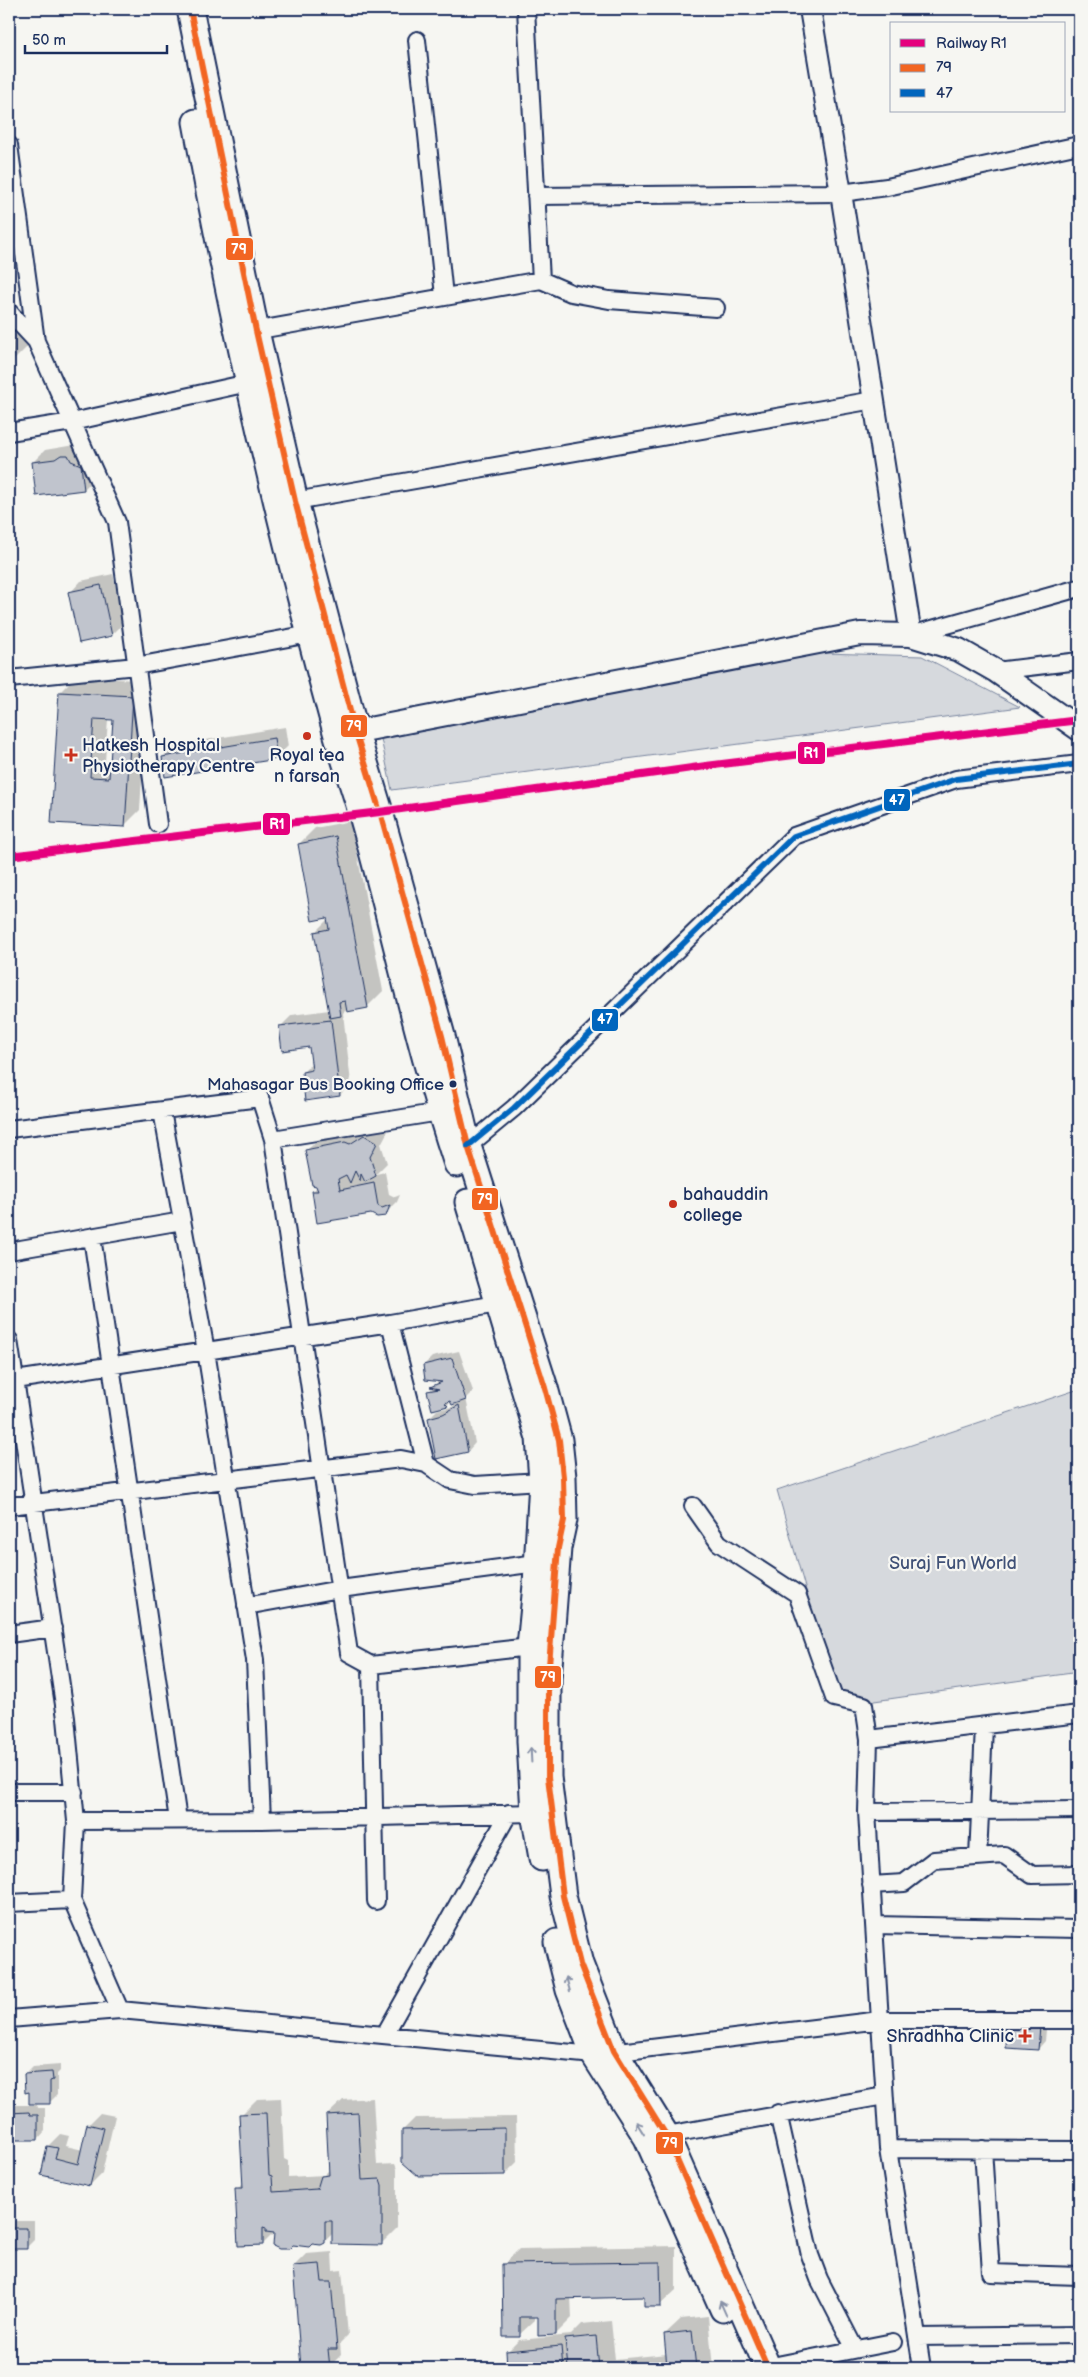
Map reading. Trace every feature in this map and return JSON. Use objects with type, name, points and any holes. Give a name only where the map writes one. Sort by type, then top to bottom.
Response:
[{"type":"main road","points":[[175,9],[205,172],[247,332],[295,501],[362,814],[440,1112],[539,1438],[542,1481],[530,1647],[530,1742],[534,1813],[554,1929],[569,1990],[604,2053],[761,2368]]},
{"type":"main road","points":[[190,9],[247,332],[248,382],[310,634],[346,733],[380,812],[439,1027],[468,1146],[545,1388],[558,1440],[563,1477],[564,1520],[558,1548],[548,1679],[548,1777],[562,1896],[604,2053],[666,2135],[761,2368]]},
{"type":"main road","points":[[346,733],[860,634],[911,635],[959,650],[996,671],[1079,729]]},
{"type":"street","points":[[526,9],[541,280]]},
{"type":"street","points":[[810,9],[911,635],[1079,588]]},
{"type":"street","points":[[417,40],[444,296]]},
{"type":"street","points":[[9,145],[36,341],[117,522],[158,824]]},
{"type":"street","points":[[536,196],[841,193],[887,187],[1079,145]]},
{"type":"street","points":[[247,332],[541,280],[571,293],[609,300],[716,308]]},
{"type":"street","points":[[9,312],[36,341]]},
{"type":"street","points":[[9,432],[72,422],[248,382]]},
{"type":"street","points":[[295,501],[874,400]]},
{"type":"street","points":[[9,679],[136,666],[310,634]]},
{"type":"street","points":[[996,671],[1079,661]]},
{"type":"street","points":[[468,1146],[514,1108],[794,836],[956,779],[1079,764]]},
{"type":"street","points":[[9,1130],[260,1098],[273,1139],[349,1653],[371,1665],[530,1647]]},
{"type":"street","points":[[162,1111],[206,1351],[255,1660],[262,1820]]},
{"type":"street","points":[[273,1139],[440,1112]]},
{"type":"street","points":[[9,1251],[182,1221]]},
{"type":"street","points":[[92,1237],[178,1820]]},
{"type":"street","points":[[12,1380],[390,1323],[497,1304]]},
{"type":"street","points":[[390,1323],[426,1464]]},
{"type":"street","points":[[9,1340],[12,1380],[34,1503],[66,1718],[76,1821],[72,1900],[120,2010]]},
{"type":"street","points":[[9,1506],[401,1459],[426,1464],[450,1480],[475,1485],[542,1481]]},
{"type":"street","points":[[693,1506],[718,1543],[798,1594],[834,1698],[864,1705],[869,1739],[867,1812],[888,2149],[922,2368]]},
{"type":"street","points":[[246,1606],[340,1589],[537,1563],[558,1548]]},
{"type":"street","points":[[9,1634],[53,1628]]},
{"type":"street","points":[[371,1665],[376,1901]]},
{"type":"street","points":[[869,1739],[1079,1714]]},
{"type":"street","points":[[978,1857],[984,1726]]},
{"type":"street","points":[[9,1792],[74,1792]]},
{"type":"street","points":[[867,1812],[1079,1810]]},
{"type":"street","points":[[385,2034],[509,1813]]},
{"type":"street","points":[[76,1821],[262,1820],[534,1813]]},
{"type":"street","points":[[872,1885],[904,1883],[934,1860],[1004,1855],[1032,1875],[1079,1874]]},
{"type":"street","points":[[9,1902],[72,1900]]},
{"type":"street","points":[[874,1926],[1079,1929]]},
{"type":"street","points":[[9,2019],[120,2010],[604,2053],[880,2020],[1079,2020]]},
{"type":"street","points":[[666,2135],[778,2113],[884,2096]]},
{"type":"street","points":[[778,2113],[810,2255],[819,2280],[855,2349]]},
{"type":"street","points":[[888,2149],[1079,2150]]},
{"type":"street","points":[[983,2149],[991,2273],[1079,2276]]},
{"type":"street","points":[[917,2337],[1079,2335]]},
{"type":"street","points":[[761,2368],[892,2342]]},
{"type":"green space","points":[[824,653],[922,656],[1020,707],[392,790],[381,739]]},
{"type":"green space","name":"Suraj Fun World","points":[[1079,1389],[1079,1672],[839,1706],[777,1490]]},
{"type":"building","points":[[9,325],[11,325],[13,363],[9,363]]},
{"type":"building","points":[[61,455],[68,455],[71,461],[81,465],[84,490],[36,496],[32,462],[55,459]]},
{"type":"building","points":[[101,585],[112,636],[79,643],[68,592]]},
{"type":"building","points":[[59,692],[133,696],[125,827],[51,823]],"holes":[[[94,719],[113,720],[109,778],[90,777]]]},
{"type":"building","points":[[274,738],[277,759],[165,777],[162,757]]},
{"type":"building","points":[[336,836],[368,1008],[347,1012],[345,1001],[339,1002],[341,1016],[330,1018],[314,932],[329,929],[327,918],[312,921],[298,844]]},
{"type":"building","points":[[331,1020],[340,1096],[305,1101],[302,1072],[312,1070],[309,1047],[282,1051],[279,1026]]},
{"type":"building","points":[[364,1135],[377,1143],[370,1157],[376,1176],[365,1182],[361,1174],[360,1181],[355,1171],[350,1183],[346,1175],[338,1179],[340,1190],[374,1183],[378,1206],[382,1208],[390,1205],[386,1216],[377,1217],[371,1214],[317,1223],[312,1191],[318,1191],[316,1186],[312,1185],[305,1150],[345,1142],[350,1144]]},
{"type":"building","points":[[452,1358],[466,1400],[452,1405],[450,1401],[445,1403],[448,1406],[432,1410],[427,1391],[439,1389],[430,1387],[442,1382],[425,1380],[423,1365]]},
{"type":"building","points":[[459,1405],[468,1452],[436,1459],[428,1418],[443,1414]]},
{"type":"building","points":[[1007,2024],[1040,2026],[1038,2050],[1006,2048]]},
{"type":"building","points":[[52,2072],[50,2104],[29,2104],[29,2092],[25,2093],[24,2074]]},
{"type":"building","points":[[29,2112],[30,2115],[38,2115],[38,2140],[9,2140],[9,2113]]},
{"type":"building","points":[[266,2113],[269,2175],[272,2176],[273,2192],[317,2189],[321,2176],[329,2175],[326,2115],[358,2113],[362,2180],[380,2179],[382,2185],[382,2245],[332,2244],[332,2221],[325,2221],[325,2243],[321,2245],[312,2244],[309,2247],[293,2245],[289,2249],[279,2249],[273,2246],[274,2233],[266,2232],[266,2228],[263,2227],[263,2245],[238,2246],[235,2188],[243,2188],[239,2114]]},
{"type":"building","points":[[87,2124],[104,2128],[90,2186],[41,2175],[47,2146],[58,2148],[55,2158],[78,2164]]},
{"type":"building","points":[[505,2128],[505,2175],[418,2176],[402,2162],[402,2130]]},
{"type":"building","points":[[9,2228],[27,2228],[27,2249],[9,2249]]},
{"type":"building","points":[[660,2262],[661,2307],[644,2307],[644,2297],[556,2299],[556,2335],[538,2336],[538,2317],[520,2317],[520,2337],[503,2337],[502,2264]]},
{"type":"building","points":[[320,2264],[322,2282],[331,2282],[337,2349],[328,2349],[330,2368],[301,2368],[293,2266]]},
{"type":"building","points":[[692,2331],[696,2368],[659,2368],[667,2367],[664,2334]]},
{"type":"building","points":[[596,2336],[599,2368],[568,2368],[565,2339]]},
{"type":"building","points":[[561,2346],[563,2368],[507,2368],[506,2351]]},
{"type":"rail line","name":"R1","points":[[9,856],[380,812],[706,766],[1079,720]]},
{"type":"transit line","name":"79","points":[[190,9],[256,331],[295,501],[355,730],[380,812],[442,1036],[468,1146],[545,1388],[559,1440],[563,1477],[564,1520],[558,1548],[548,1679],[548,1777],[563,1896],[580,1964],[614,2051],[666,2135],[768,2368]]},
{"type":"transit line","name":"47","points":[[468,1146],[514,1108],[794,836],[956,779],[1079,764]]},
{"type":"place","name":"Royal tea n farsan","points":[[307,736]]},
{"type":"place","name":"Hatkesh Hospital Physiotherapy Centre","points":[[71,755]]},
{"type":"place","name":"Mahasagar Bus Booking Office","points":[[453,1084]]},
{"type":"place","name":"bahauddin college","points":[[673,1204]]},
{"type":"place","name":"Shradhha Clinic","points":[[1025,2036]]}]
